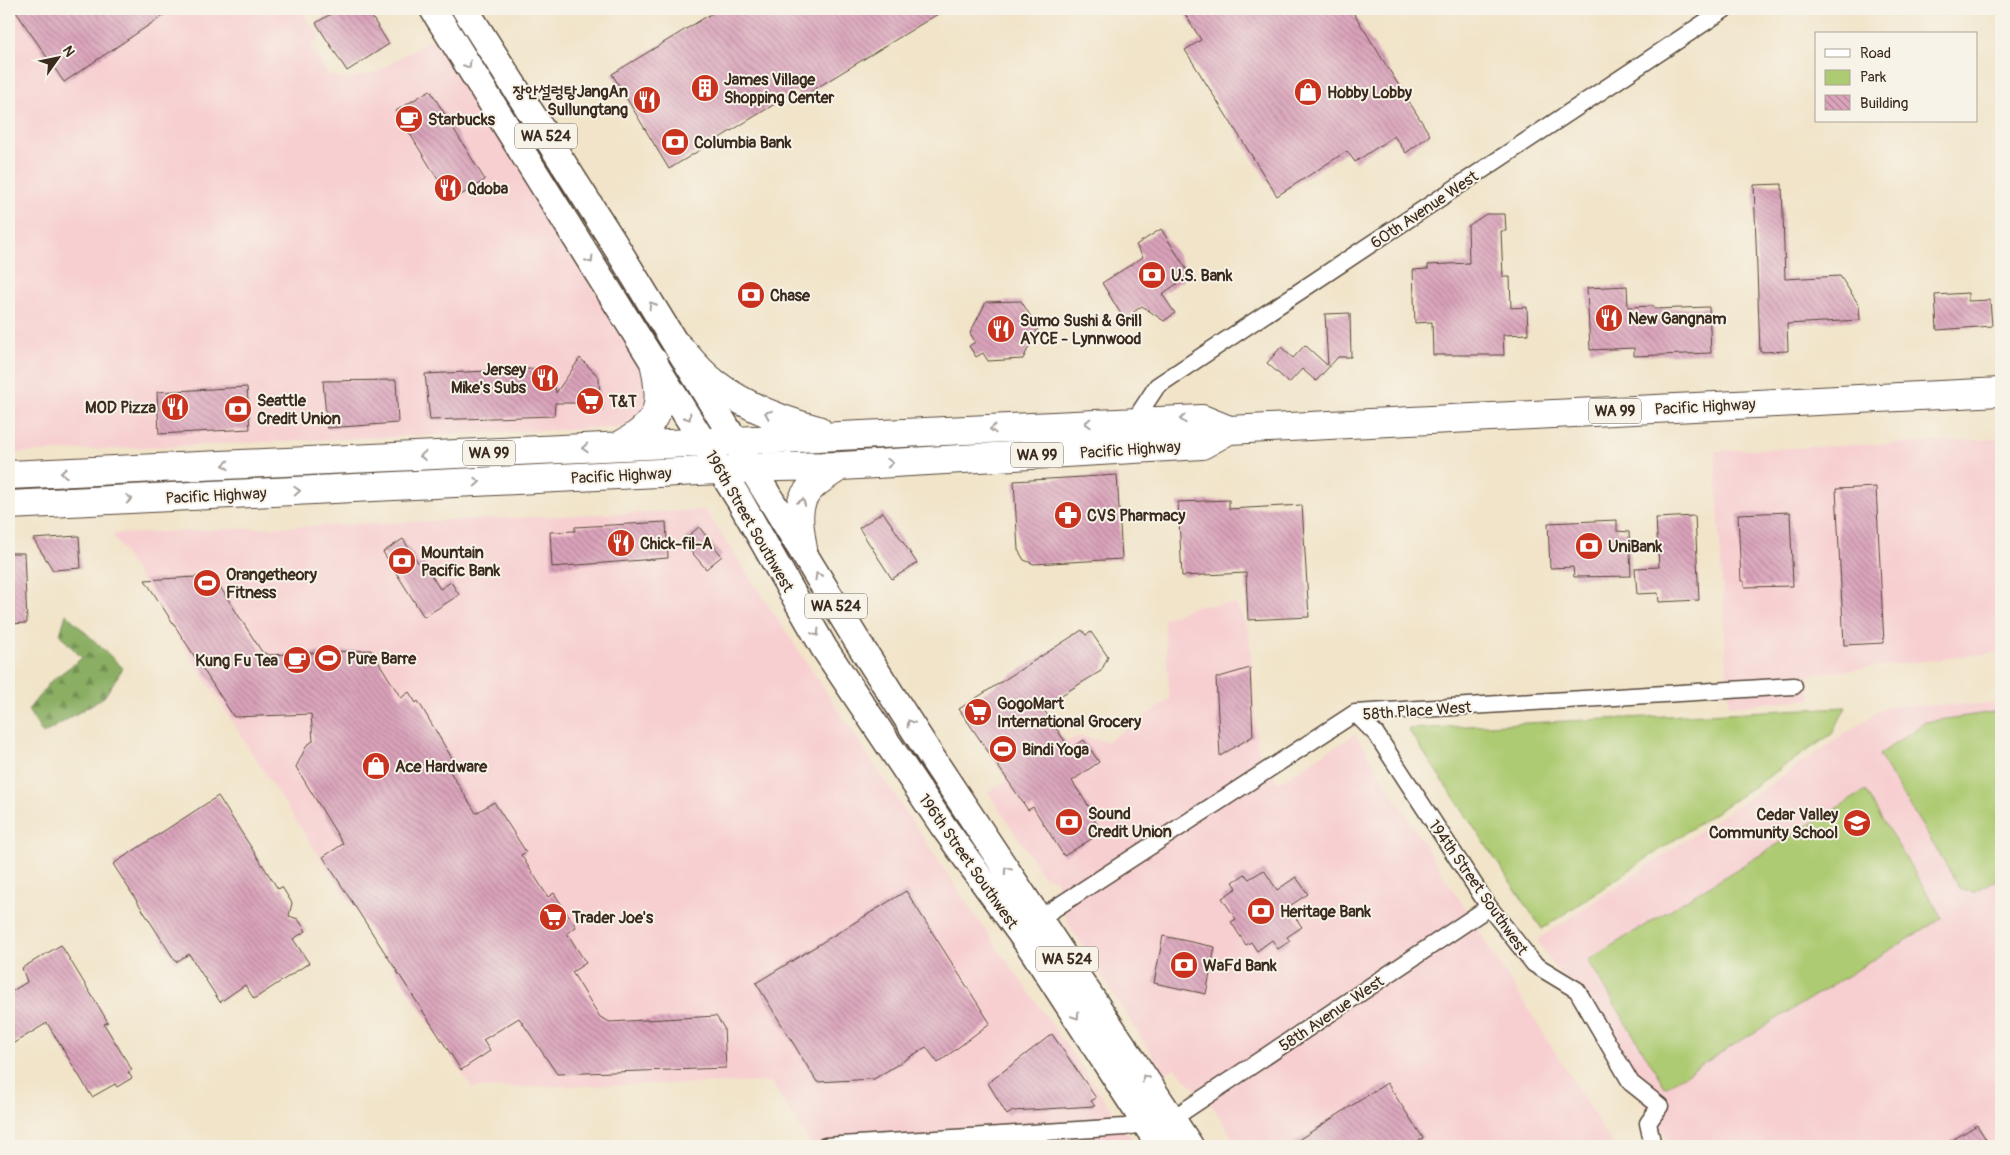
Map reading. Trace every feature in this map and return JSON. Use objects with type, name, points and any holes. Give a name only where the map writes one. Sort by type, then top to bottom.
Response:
[{"type":"highway","points":[[678,346],[712,381],[754,408],[788,422],[848,437]]},
{"type":"highway","points":[[618,447],[648,428],[658,410],[660,388],[654,362]]},
{"type":"highway","name":"Pacific Highway","points":[[9,476],[848,437],[1134,421],[1202,419],[1229,430],[2001,392]]},
{"type":"highway","name":"Pacific Highway","points":[[9,505],[721,470],[841,466],[1202,445],[1229,430]]},
{"type":"highway","points":[[803,549],[799,525],[802,498],[812,486],[841,466]]},
{"type":"main road","name":"196th Street Southwest","points":[[433,9],[721,470],[824,648],[943,826],[1033,951],[1160,1146]]},
{"type":"main road","name":"196th Street Southwest","points":[[465,9],[678,346],[856,639],[936,764],[1190,1146]]},
{"type":"main road","points":[[452,39],[460,37],[485,40]]},
{"type":"main road","points":[[556,206],[579,213],[602,240],[612,240]]},
{"type":"main road","points":[[892,749],[906,747],[936,764]]},
{"type":"main road","points":[[998,903],[1007,901],[1031,920],[1040,918]]},
{"type":"street","name":"60th Avenue West","points":[[1134,421],[1157,386],[1725,9]]},
{"type":"street","name":"58th Place West","points":[[1040,918],[1355,714],[1794,686]]},
{"type":"street","name":"194th Street Southwest","points":[[1355,714],[1376,734],[1490,907],[1534,964],[1577,990],[1631,1083],[1660,1106],[1648,1123],[1653,1146]]},
{"type":"street","name":"58th Avenue West","points":[[1172,1119],[1490,907]]},
{"type":"street","points":[[825,1146],[1017,1136],[1147,1125],[1172,1119]]},
{"type":"shaded area","points":[[9,9],[301,9],[320,37],[311,45],[328,75],[348,79],[376,72],[438,35],[648,378],[652,402],[631,426],[623,427],[9,453]]},
{"type":"shaded area","points":[[2001,439],[2001,652],[1808,675],[1811,699],[1729,706],[1715,451]]},
{"type":"shaded area","points":[[705,510],[972,911],[1137,1146],[812,1146],[771,1082],[472,1088],[272,784],[112,534]]},
{"type":"shaded area","points":[[1236,604],[1249,631],[1257,746],[1278,783],[1355,734],[1614,1146],[1238,1146],[1213,1107],[1175,1068],[1164,1073],[1067,922],[1056,879],[1044,877],[988,792],[1077,736],[1108,741],[1170,699],[1164,619],[1195,606]]},
{"type":"shaded area","name":"Cedar Valley Community School","points":[[2001,704],[2001,1146],[1672,1146],[1537,940],[1887,706]]},
{"type":"green space","points":[[66,614],[123,668],[104,697],[43,734],[28,710],[51,681],[82,658],[60,635]]},
{"type":"green space","points":[[1846,707],[1832,734],[1542,929],[1408,729]]},
{"type":"green space","points":[[2001,711],[2001,877],[1974,892],[1961,890],[1879,755],[1925,722]]},
{"type":"green space","points":[[1865,791],[1942,918],[1665,1087],[1588,960]]},
{"type":"building","points":[[14,9],[173,9],[64,82]]},
{"type":"building","points":[[339,9],[367,9],[389,44],[347,71],[316,23]]},
{"type":"building","name":"James Village Shopping Center","points":[[719,9],[946,9],[800,98],[796,91],[669,169],[612,74]]},
{"type":"building","name":"Hobby Lobby","points":[[1182,9],[1351,9],[1430,135],[1406,153],[1394,136],[1355,162],[1347,151],[1277,196],[1185,50],[1201,40]]},
{"type":"building","points":[[430,90],[485,180],[451,201],[396,111]]},
{"type":"building","points":[[1782,184],[1785,279],[1840,276],[1859,305],[1860,320],[1787,324],[1788,351],[1760,352],[1754,185]]},
{"type":"building","points":[[1486,214],[1505,214],[1506,231],[1501,231],[1503,277],[1510,277],[1511,308],[1527,307],[1528,334],[1503,335],[1504,355],[1433,355],[1432,322],[1415,323],[1413,270],[1428,269],[1428,265],[1469,263],[1468,226]]},
{"type":"building","name":"U.S. Bank","points":[[1161,229],[1190,275],[1162,294],[1175,313],[1164,321],[1142,306],[1124,319],[1102,283],[1143,257],[1136,245]]},
{"type":"building","points":[[1627,286],[1628,307],[1654,306],[1654,309],[1709,307],[1711,353],[1634,356],[1634,348],[1590,350],[1587,288]]},
{"type":"building","points":[[1968,293],[1968,301],[1990,300],[1992,326],[1937,330],[1935,295]]},
{"type":"building","points":[[1021,301],[1038,328],[1023,359],[988,361],[983,353],[976,357],[969,346],[975,342],[970,333],[986,302]]},
{"type":"building","points":[[1350,313],[1351,357],[1338,357],[1316,381],[1302,369],[1289,383],[1267,363],[1281,347],[1293,358],[1305,345],[1328,366],[1325,314]]},
{"type":"building","points":[[580,358],[599,377],[600,409],[583,407],[582,403],[555,403],[554,416],[430,420],[425,374],[551,368],[556,393]]},
{"type":"building","points":[[396,380],[398,423],[327,428],[323,381]]},
{"type":"building","points":[[247,387],[250,429],[159,434],[157,392]]},
{"type":"building","name":"CVS Pharmacy","points":[[1117,475],[1122,559],[1034,564],[1024,560],[1018,550],[1014,481]]},
{"type":"building","points":[[1876,487],[1884,643],[1844,645],[1836,489]]},
{"type":"building","points":[[1229,500],[1229,509],[1302,505],[1309,617],[1248,620],[1246,573],[1182,576],[1178,502]]},
{"type":"building","points":[[883,512],[917,563],[892,579],[859,528]]},
{"type":"building","points":[[1790,512],[1793,586],[1744,587],[1744,581],[1741,581],[1738,514]]},
{"type":"building","points":[[1695,516],[1699,600],[1659,602],[1658,593],[1637,594],[1635,568],[1659,567],[1656,518]]},
{"type":"building","name":"UniBank","points":[[1617,520],[1617,531],[1629,532],[1631,576],[1574,577],[1573,567],[1550,568],[1548,523]]},
{"type":"building","name":"Chick-fil-A","points":[[666,522],[668,558],[552,567],[550,532],[575,531],[575,527]]},
{"type":"building","points":[[699,527],[722,556],[706,569],[682,541]]},
{"type":"building","points":[[79,536],[81,568],[53,570],[33,539]]},
{"type":"building","points":[[403,539],[419,564],[423,562],[440,589],[451,582],[459,595],[424,617],[383,552]]},
{"type":"building","points":[[9,553],[24,553],[27,623],[9,624]]},
{"type":"building","points":[[213,576],[262,652],[269,655],[371,650],[401,698],[409,692],[416,703],[418,701],[456,765],[449,770],[476,813],[494,802],[526,852],[521,855],[548,897],[554,893],[576,927],[567,933],[586,963],[572,972],[600,1017],[610,1022],[716,1016],[724,1028],[726,1068],[557,1074],[519,1018],[483,1040],[490,1051],[461,1070],[323,857],[343,844],[296,767],[307,745],[313,741],[311,714],[234,717],[145,580]]},
{"type":"building","points":[[1082,630],[1086,635],[1091,632],[1108,657],[1101,671],[1042,707],[1070,749],[1084,740],[1099,762],[1072,781],[1095,816],[1093,817],[1101,833],[1064,856],[1033,807],[1028,810],[959,709]]},
{"type":"building","points":[[1250,668],[1253,736],[1220,756],[1216,678]]},
{"type":"building","points":[[218,796],[278,889],[282,887],[292,903],[289,916],[298,919],[306,931],[293,939],[309,963],[254,999],[245,985],[220,1002],[189,954],[176,962],[113,864]]},
{"type":"building","name":"Heritage Bank","points":[[1264,870],[1277,890],[1296,877],[1308,894],[1288,907],[1302,927],[1287,937],[1290,941],[1278,949],[1272,940],[1257,951],[1251,942],[1246,945],[1231,922],[1236,919],[1222,898],[1237,888],[1233,882],[1245,874],[1249,879]]},
{"type":"building","points":[[906,891],[990,1023],[938,1063],[926,1047],[874,1079],[817,1082],[756,983]]},
{"type":"building","name":"WaFd Bank","points":[[1163,936],[1215,947],[1206,994],[1154,983]]},
{"type":"building","points":[[61,945],[108,1022],[104,1024],[132,1070],[128,1072],[132,1078],[117,1087],[115,1084],[92,1097],[47,1023],[9,1046],[9,993],[27,982],[22,968]]},
{"type":"building","points":[[1052,1034],[1096,1098],[1091,1101],[1095,1106],[1013,1111],[1007,1115],[988,1083]]},
{"type":"building","points":[[1387,1083],[1423,1138],[1410,1146],[1289,1146]]},
{"type":"building","points":[[1977,1125],[1990,1146],[1943,1146]]},
{"type":"place","name":"James Village Shopping Center","points":[[705,88]]},
{"type":"place","name":"Hobby Lobby","points":[[1308,92]]},
{"type":"place","name":"장안설렁탕JangAn Sullungtang","points":[[647,100]]},
{"type":"place","name":"Starbucks","points":[[409,119]]},
{"type":"place","name":"Columbia Bank","points":[[675,142]]},
{"type":"place","name":"Qdoba","points":[[448,188]]},
{"type":"place","name":"U.S. Bank","points":[[1152,275]]},
{"type":"place","name":"Chase","points":[[751,295]]},
{"type":"place","name":"New Gangnam","points":[[1609,318]]},
{"type":"place","name":"Sumo Sushi & Grill AYCE - Lynnwood","points":[[1001,329]]},
{"type":"place","name":"Jersey Mike's Subs","points":[[545,378]]},
{"type":"place","name":"T&T","points":[[590,401]]},
{"type":"place","name":"MOD Pizza","points":[[175,407]]},
{"type":"place","name":"Seattle Credit Union","points":[[238,409]]},
{"type":"place","name":"CVS Pharmacy","points":[[1068,515]]},
{"type":"place","name":"Chick-fil-A","points":[[621,543]]},
{"type":"place","name":"UniBank","points":[[1589,546]]},
{"type":"place","name":"Mountain Pacific Bank","points":[[402,561]]},
{"type":"place","name":"Orangetheory Fitness","points":[[207,583]]},
{"type":"place","name":"Pure Barre","points":[[328,658]]},
{"type":"place","name":"Kung Fu Tea","points":[[297,660]]},
{"type":"place","name":"GogoMart International Grocery","points":[[978,712]]},
{"type":"place","name":"Bindi Yoga","points":[[1003,749]]},
{"type":"place","name":"Ace Hardware","points":[[376,766]]},
{"type":"place","name":"Sound Credit Union","points":[[1069,822]]},
{"type":"place","name":"Cedar Valley Community School","points":[[1857,823]]},
{"type":"place","name":"Heritage Bank","points":[[1261,911]]},
{"type":"place","name":"Trader Joe's","points":[[553,917]]},
{"type":"place","name":"WaFd Bank","points":[[1184,965]]}]
